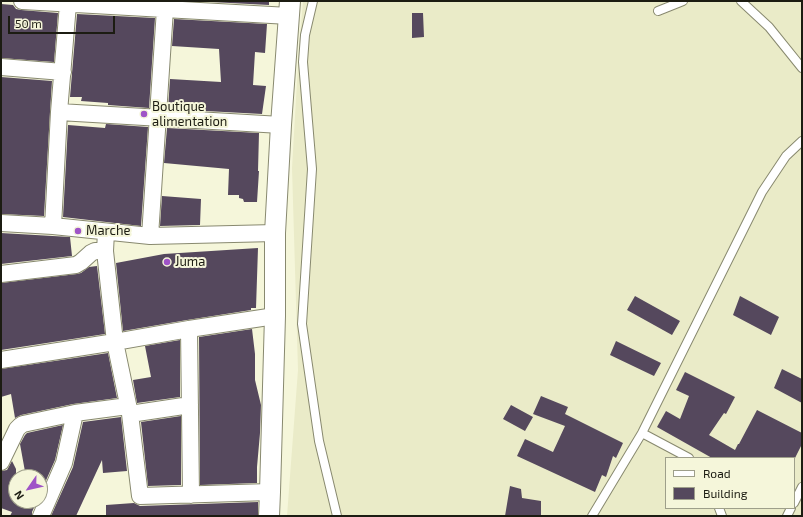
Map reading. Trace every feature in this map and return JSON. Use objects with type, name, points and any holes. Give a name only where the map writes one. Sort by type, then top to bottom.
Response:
[{"type":"street","points":[[22,1],[165,9],[289,8],[275,233],[275,316],[269,516]]},
{"type":"street","points":[[53,226],[63,72],[65,3]]},
{"type":"street","points":[[150,236],[165,9]]},
{"type":"street","points":[[1,67],[63,72]]},
{"type":"street","points":[[60,112],[281,124]]},
{"type":"street","points":[[1,223],[53,226],[150,236],[275,233]]},
{"type":"street","points":[[106,232],[105,251],[115,342],[129,410],[140,496],[270,492]]},
{"type":"street","points":[[1,274],[76,265],[95,251],[105,251]]},
{"type":"street","points":[[1,360],[275,316]]},
{"type":"street","points":[[189,329],[191,495]]},
{"type":"street","points":[[1,462],[17,429],[23,424],[75,413],[190,405]]},
{"type":"street","points":[[40,516],[64,463],[75,413]]},
{"type":"lane","points":[[313,1],[305,35],[303,62],[312,169],[302,324],[319,441],[337,516]]},
{"type":"lane","points":[[658,11],[683,1]]},
{"type":"lane","points":[[741,1],[769,27],[802,68]]},
{"type":"lane","points":[[592,516],[642,433],[762,192],[786,156],[802,141]]},
{"type":"lane","points":[[642,433],[687,457]]},
{"type":"lane","points":[[795,501],[802,487]]},
{"type":"shaded area","points":[[303,1],[802,1],[802,516],[287,516],[298,370],[292,168]]},
{"type":"building","points":[[191,1],[269,1],[269,5]]},
{"type":"building","points":[[1,4],[13,5],[16,9],[21,10],[58,13],[54,62],[1,58]]},
{"type":"building","points":[[412,13],[423,13],[424,37],[412,38]]},
{"type":"building","points":[[77,14],[155,18],[149,108],[108,105],[108,103],[81,101],[82,97],[70,97]]},
{"type":"building","points":[[174,19],[267,24],[265,53],[255,52],[253,85],[266,86],[262,114],[168,109],[170,79],[221,82],[219,49],[172,46]]},
{"type":"building","points":[[1,77],[52,81],[44,216],[1,214]]},
{"type":"building","points":[[106,124],[148,127],[141,226],[63,217],[68,125],[105,128]]},
{"type":"building","points":[[167,128],[259,133],[257,202],[244,202],[243,199],[239,198],[239,195],[228,195],[229,169],[164,163]]},
{"type":"building","points":[[162,196],[201,199],[200,225],[160,226]]},
{"type":"building","points":[[1,233],[70,237],[72,256],[1,264]]},
{"type":"building","points":[[258,248],[256,308],[123,331],[116,263],[164,254]]},
{"type":"building","points":[[97,266],[105,334],[1,350],[1,283],[77,274],[89,267]]},
{"type":"building","points":[[635,296],[680,321],[672,335],[627,310]]},
{"type":"building","points":[[740,296],[779,317],[771,335],[733,315]]},
{"type":"building","points":[[252,329],[255,354],[255,380],[261,405],[257,483],[200,485],[199,337]]},
{"type":"building","points":[[180,340],[180,397],[137,403],[133,380],[151,377],[145,346]]},
{"type":"building","points":[[616,341],[661,363],[654,376],[610,355]]},
{"type":"building","points":[[108,353],[117,398],[73,404],[21,415],[15,418],[11,394],[1,397],[1,369]]},
{"type":"building","points":[[782,369],[802,379],[802,403],[774,388]]},
{"type":"building","points":[[685,372],[735,397],[726,414],[724,413],[709,435],[735,450],[757,410],[802,433],[802,444],[795,458],[710,457],[657,427],[666,411],[680,419],[689,396],[676,390]]},
{"type":"building","points":[[541,396],[568,407],[565,414],[623,443],[616,458],[613,456],[606,477],[602,475],[595,492],[517,456],[525,439],[553,452],[565,426],[533,414]]},
{"type":"building","points":[[511,405],[533,417],[525,431],[503,419]]},
{"type":"building","points":[[181,416],[181,485],[148,486],[141,422]]},
{"type":"building","points":[[121,417],[127,471],[103,473],[102,460],[76,516],[51,516],[73,467],[83,422]]},
{"type":"building","points":[[63,425],[55,460],[48,476],[48,469],[25,469],[20,444],[27,433]]},
{"type":"building","points":[[12,461],[16,469],[8,469],[8,509],[33,509],[32,516],[10,516],[12,512],[1,508],[1,471],[7,470]]},
{"type":"building","points":[[510,486],[521,489],[522,498],[541,501],[541,516],[505,516]]},
{"type":"building","points":[[258,502],[258,516],[106,516],[106,505],[134,503],[140,506]]},
{"type":"place","name":"Boutique alimentation","points":[[144,114]]},
{"type":"place","name":"Marche","points":[[78,231]]},
{"type":"place","name":"Juma","points":[[167,262]]}]
